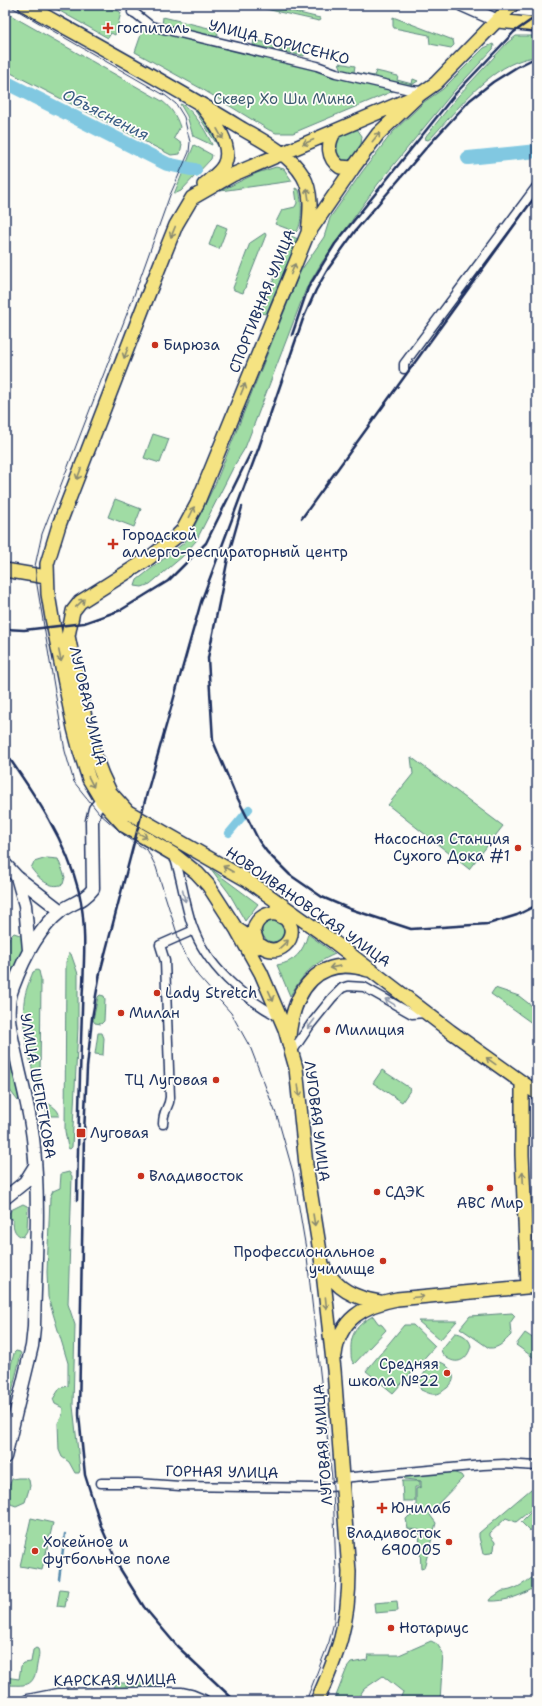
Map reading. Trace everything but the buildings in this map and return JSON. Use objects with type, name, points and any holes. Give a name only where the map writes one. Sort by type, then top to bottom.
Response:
[{"type":"main road","points":[[25,5],[199,102],[280,154]]},
{"type":"main road","points":[[462,5],[498,21],[537,25]]},
{"type":"main road","points":[[308,233],[353,168],[388,123],[421,93],[436,83],[512,5]]},
{"type":"main road","points":[[192,198],[232,175],[421,93]]},
{"type":"main road","points":[[5,570],[46,577],[47,560],[58,525],[174,230],[192,198],[220,171],[227,158],[226,144],[212,120],[199,102]]},
{"type":"main road","points":[[335,131],[329,143],[331,157],[340,167],[353,168]]},
{"type":"main road","name":"СПОРТИВНАЯ УЛИЦА","points":[[68,636],[73,611],[80,602],[148,559],[183,530],[196,504],[308,233],[309,200],[307,186],[298,169],[280,154]]},
{"type":"main road","name":"ЛУГОВАЯ УЛИЦА","points":[[46,577],[52,618],[80,751],[89,779],[102,801],[125,826],[173,854],[197,873],[208,885],[237,930],[261,973],[281,1019],[296,1068],[306,1165],[322,1264],[334,1370],[349,1572],[347,1612],[343,1636],[317,1701]]},
{"type":"main road","name":"НОВОИВАНОВСКАЯ УЛИЦА","points":[[68,636],[91,746],[110,792],[128,812],[239,875],[334,942],[426,1013],[537,1094]]},
{"type":"main road","name":"УЛИЦА ШЕПЕТКОВА","points":[[5,1457],[30,1354],[33,1334],[36,1196],[33,1138],[6,1003],[29,950],[38,935],[61,911],[88,896],[93,889],[92,821],[95,809],[102,801]]},
{"type":"main road","points":[[5,864],[17,877],[61,911]]},
{"type":"main road","points":[[17,877],[25,905],[29,950]]},
{"type":"main road","points":[[237,930],[264,948],[272,950],[284,946],[289,940],[291,932],[289,924],[272,898]]},
{"type":"main road","points":[[261,973],[258,943],[254,934],[254,929],[258,920],[271,914],[280,915],[284,918],[306,923]]},
{"type":"main road","points":[[290,1046],[290,1023],[294,1007],[304,989],[320,973],[328,968],[346,966],[373,972]]},
{"type":"main road","points":[[334,1370],[336,1349],[342,1331],[352,1316],[380,1302],[397,1299],[533,1287],[522,1155],[522,1084]]},
{"type":"main road","points":[[8,1195],[25,1182],[35,1166]]},
{"type":"main road","points":[[8,1195],[26,1188],[32,1190],[36,1196]]},
{"type":"main road","points":[[322,1264],[331,1279],[345,1291],[365,1300],[380,1302]]},
{"type":"main road","name":"КАРСКАЯ УЛИЦА","points":[[28,1701],[46,1696],[156,1694],[191,1696],[203,1701]]},
{"type":"street","name":"УЛИЦА БОРИСЕНКО","points":[[132,12],[151,26],[421,93]]},
{"type":"street","points":[[404,369],[404,364],[537,186]]},
{"type":"street","points":[[173,854],[194,930],[202,946],[234,987],[264,1009],[281,1019]]},
{"type":"street","points":[[163,1124],[164,1111],[169,1104],[170,1097],[165,961],[160,945],[194,930]]},
{"type":"street","points":[[290,1046],[311,1024],[332,998],[342,988],[348,986],[359,986],[368,989],[412,1014],[426,1013]]},
{"type":"street","name":"ГОРНАЯ УЛИЦА","points":[[101,1483],[319,1488],[342,1482],[484,1465],[504,1464],[537,1466]]},
{"type":"green space","name":"госпиталь","points":[[49,5],[97,5],[119,11],[121,13],[115,35],[111,33],[108,38]]},
{"type":"green space","points":[[248,5],[265,5],[320,18],[321,20],[319,21]]},
{"type":"green space","points":[[5,12],[162,101],[173,112],[180,127],[174,138],[182,144],[180,154],[171,155],[5,70]]},
{"type":"green space","points":[[163,17],[217,30],[218,35],[214,38],[162,25]]},
{"type":"green space","points":[[393,17],[453,40],[454,45],[451,48],[430,44],[429,35],[394,28]]},
{"type":"green space","name":"Сквер Хо Ши Мина","points":[[143,29],[398,89],[293,133],[276,133],[202,89],[135,52]]},
{"type":"green space","points":[[516,36],[537,36],[537,56],[516,62],[492,76],[470,95],[431,138],[428,140],[425,139],[458,96],[507,43]]},
{"type":"green space","points":[[254,40],[276,45],[275,50],[253,45]]},
{"type":"green space","points":[[493,44],[493,49],[453,92],[378,184],[322,262],[306,289],[245,448],[234,466],[196,541],[182,557],[150,584],[142,587],[135,586],[137,580],[185,542],[194,527],[216,482],[300,272],[324,237],[330,218],[362,172],[392,133],[424,102],[443,89],[484,48]]},
{"type":"green space","points":[[281,46],[305,52],[304,56],[279,51]]},
{"type":"green space","points":[[339,63],[355,66],[354,72],[374,76],[376,71],[398,76],[397,80],[412,84],[413,79],[418,81],[410,86],[342,70]]},
{"type":"green space","points":[[180,104],[194,115],[207,134],[212,145],[193,136],[187,116]]},
{"type":"green space","points":[[193,105],[214,135],[218,146],[192,106]]},
{"type":"green space","points":[[353,128],[357,129],[362,136],[361,145],[350,162],[342,162],[336,150],[336,141],[341,135]]},
{"type":"green space","points":[[194,145],[212,155],[211,159],[181,191],[174,194]]},
{"type":"green space","points":[[276,167],[284,169],[292,181],[220,191],[257,173]]},
{"type":"green space","points":[[295,188],[299,190],[301,200],[301,218],[296,232],[275,224],[282,210],[295,207],[297,203]]},
{"type":"green space","points":[[217,224],[227,228],[219,249],[209,245]]},
{"type":"green space","points":[[265,233],[266,235],[243,293],[234,290],[233,288],[250,243]]},
{"type":"green space","points":[[291,236],[298,239],[266,314],[261,313],[262,309]]},
{"type":"green space","points":[[153,434],[169,439],[160,463],[144,458]]},
{"type":"green space","points":[[115,499],[141,509],[134,527],[108,517]]},
{"type":"green space","points":[[411,757],[503,826],[469,869],[388,805],[413,774]]},
{"type":"green space","points":[[47,858],[58,859],[65,877],[63,884],[54,885],[45,882],[37,876],[31,868],[34,862]]},
{"type":"green space","points":[[211,869],[258,904],[245,921],[229,893]]},
{"type":"green space","points":[[269,920],[277,920],[284,927],[284,935],[277,942],[269,942],[262,935],[262,927]]},
{"type":"green space","points":[[14,933],[23,936],[25,945],[15,971],[11,973],[5,970],[5,955],[9,938]]},
{"type":"green space","points":[[308,934],[335,954],[309,970],[290,996],[277,965],[293,959],[301,951]]},
{"type":"green space","points":[[69,953],[71,954],[78,974],[78,1028],[72,1147],[70,1149],[68,1148],[65,1131],[66,962]]},
{"type":"green space","points":[[37,970],[39,971],[41,980],[40,1079],[38,1083],[36,1082],[28,1053],[23,1012],[27,987],[33,972]]},
{"type":"green space","points":[[495,988],[519,996],[537,1010],[536,1026],[491,994]]},
{"type":"green space","points":[[100,995],[104,996],[105,999],[104,1021],[101,1024],[95,1023],[93,1020],[98,997]]},
{"type":"green space","points":[[98,1033],[102,1033],[104,1038],[103,1055],[95,1054]]},
{"type":"green space","points":[[5,1037],[19,1098],[18,1101],[5,1084]]},
{"type":"green space","points":[[382,1070],[411,1089],[402,1102],[373,1083]]},
{"type":"green space","points":[[46,1103],[55,1108],[59,1116],[48,1116],[45,1107]]},
{"type":"green space","points":[[69,1172],[72,1176],[68,1304],[75,1325],[73,1406],[80,1470],[79,1473],[75,1473],[69,1462],[62,1457],[59,1450],[58,1423],[62,1416],[63,1408],[55,1404],[53,1399],[60,1388],[68,1386],[68,1363],[48,1297],[47,1272],[50,1198],[53,1191],[60,1188],[61,1174]]},
{"type":"green space","points":[[23,1204],[28,1208],[27,1231],[23,1237],[18,1235],[15,1231],[13,1220],[7,1217],[11,1210]]},
{"type":"green space","points":[[512,1313],[515,1316],[510,1323],[511,1335],[502,1344],[493,1348],[489,1348],[460,1328],[470,1316]]},
{"type":"green space","points":[[373,1316],[386,1330],[354,1364],[351,1354],[353,1335],[359,1326]]},
{"type":"green space","points":[[418,1321],[457,1321],[440,1340]]},
{"type":"green space","points":[[404,1325],[413,1325],[435,1346],[393,1393],[366,1371]]},
{"type":"green space","points":[[455,1333],[465,1337],[471,1346],[468,1354],[459,1361],[451,1360],[446,1357],[441,1350]]},
{"type":"green space","points":[[525,1333],[537,1341],[537,1360],[516,1345]]},
{"type":"green space","points":[[16,1351],[20,1352],[21,1354],[5,1420],[5,1389],[14,1353]]},
{"type":"green space","points":[[438,1362],[446,1365],[451,1371],[453,1379],[450,1385],[440,1393],[430,1394],[421,1390],[421,1378],[431,1366]]},
{"type":"green space","points":[[452,1472],[461,1475],[463,1478],[431,1511],[430,1515],[436,1523],[424,1568],[421,1569],[419,1530],[408,1529],[406,1519],[409,1516],[416,1515],[416,1489],[421,1487],[421,1481],[405,1479],[403,1477],[406,1475]]},
{"type":"green space","points":[[25,1478],[29,1480],[30,1486],[25,1502],[16,1506],[8,1503],[6,1494],[12,1479]]},
{"type":"green space","points":[[402,1481],[420,1481],[420,1487],[415,1487],[415,1501],[403,1501]]},
{"type":"green space","points":[[537,1484],[537,1505],[516,1522],[506,1518],[490,1533],[490,1536],[495,1542],[494,1550],[491,1553],[483,1554],[479,1533]]},
{"type":"green space","points":[[533,1510],[537,1515],[537,1524],[530,1531],[521,1522]]},
{"type":"green space","name":"Хокейное и футбольное поле","points":[[31,1518],[53,1523],[42,1570],[20,1566]]},
{"type":"green space","points":[[537,1570],[537,1586],[514,1597],[489,1601],[502,1591],[514,1589],[526,1582],[533,1577],[533,1574]]},
{"type":"green space","points":[[60,1589],[68,1590],[65,1607],[57,1606]]},
{"type":"green space","points":[[397,1601],[398,1611],[375,1613],[374,1603]]},
{"type":"green space","points":[[431,1641],[437,1644],[443,1653],[440,1701],[399,1701],[403,1692],[383,1676],[364,1689],[356,1701],[334,1701],[347,1668],[351,1663],[367,1660],[368,1655],[399,1655]]},
{"type":"green space","points":[[36,1648],[39,1651],[39,1657],[36,1673],[31,1682],[23,1685],[5,1685],[5,1677],[19,1679],[21,1666],[24,1663],[31,1662],[33,1650]]},
{"type":"green space","points":[[146,1678],[159,1687],[158,1689],[114,1689],[113,1687],[116,1683],[143,1683]]},
{"type":"waterway","name":"Объяснения","points":[[5,82],[167,164],[195,170]]},
{"type":"waterway","name":"Объяснения","points":[[468,158],[537,151]]},
{"type":"waterway","points":[[229,833],[249,809]]},
{"type":"waterway","points":[[59,1579],[65,1534]]},
{"type":"tram line","points":[[8,5],[166,96],[176,104],[184,117],[190,142],[189,152],[170,195],[133,298],[42,534],[35,566],[65,751],[74,782],[99,813],[124,835],[148,851],[156,867],[180,943],[188,960],[198,976],[231,1013],[251,1049],[278,1119],[293,1172],[306,1249],[333,1487],[336,1572],[334,1622],[329,1642],[306,1701]]},
{"type":"railway","points":[[292,335],[308,288],[335,244],[456,93],[514,32],[537,16]]},
{"type":"railway","points":[[235,1701],[177,1646],[144,1607],[119,1567],[101,1526],[85,1475],[79,1415],[84,1133],[87,1068],[92,1018],[100,973],[147,793],[201,602],[259,447],[303,319],[316,290],[328,269],[356,230],[426,148],[470,100],[493,82],[537,57]]},
{"type":"railway","points":[[302,518],[537,194]]},
{"type":"railway","points":[[5,629],[24,630],[84,623],[121,610],[168,581],[206,543],[251,452]]},
{"type":"railway","points":[[242,507],[229,553],[208,658],[213,741],[234,791],[259,841],[267,852],[290,875],[322,897],[350,909],[411,929],[488,924],[517,915],[537,905]]},
{"type":"railway","points":[[5,752],[38,801],[58,836],[73,873],[82,906],[84,951],[77,1200]]},
{"type":"place","name":"госпиталь","points":[[108,28]]},
{"type":"place","name":"Бирюза","points":[[155,345]]},
{"type":"place","name":"Городской аллерго-респираторный центр","points":[[113,544]]},
{"type":"place","name":"Насосная Станция Сухого Дока #1","points":[[518,848]]},
{"type":"place","name":"Lady Stretch","points":[[157,993]]},
{"type":"place","name":"Милан","points":[[121,1013]]},
{"type":"place","name":"Милиция","points":[[327,1030]]},
{"type":"place","name":"ТЦ Луговая","points":[[216,1080]]},
{"type":"place","name":"Луговая","points":[[81,1133]]},
{"type":"place","name":"Владивосток","points":[[141,1176]]},
{"type":"place","name":"ABC Мир","points":[[490,1188]]},
{"type":"place","name":"СДЭК","points":[[377,1192]]},
{"type":"place","name":"Профессиональное училище","points":[[383,1261]]},
{"type":"place","name":"Средняя школа №22","points":[[447,1373]]},
{"type":"place","name":"Юнилаб","points":[[382,1508]]},
{"type":"place","name":"Владивосток 690005","points":[[449,1542]]},
{"type":"place","name":"Хокейное и футбольное поле","points":[[35,1551]]},
{"type":"place","name":"Нотариус","points":[[391,1628]]}]
